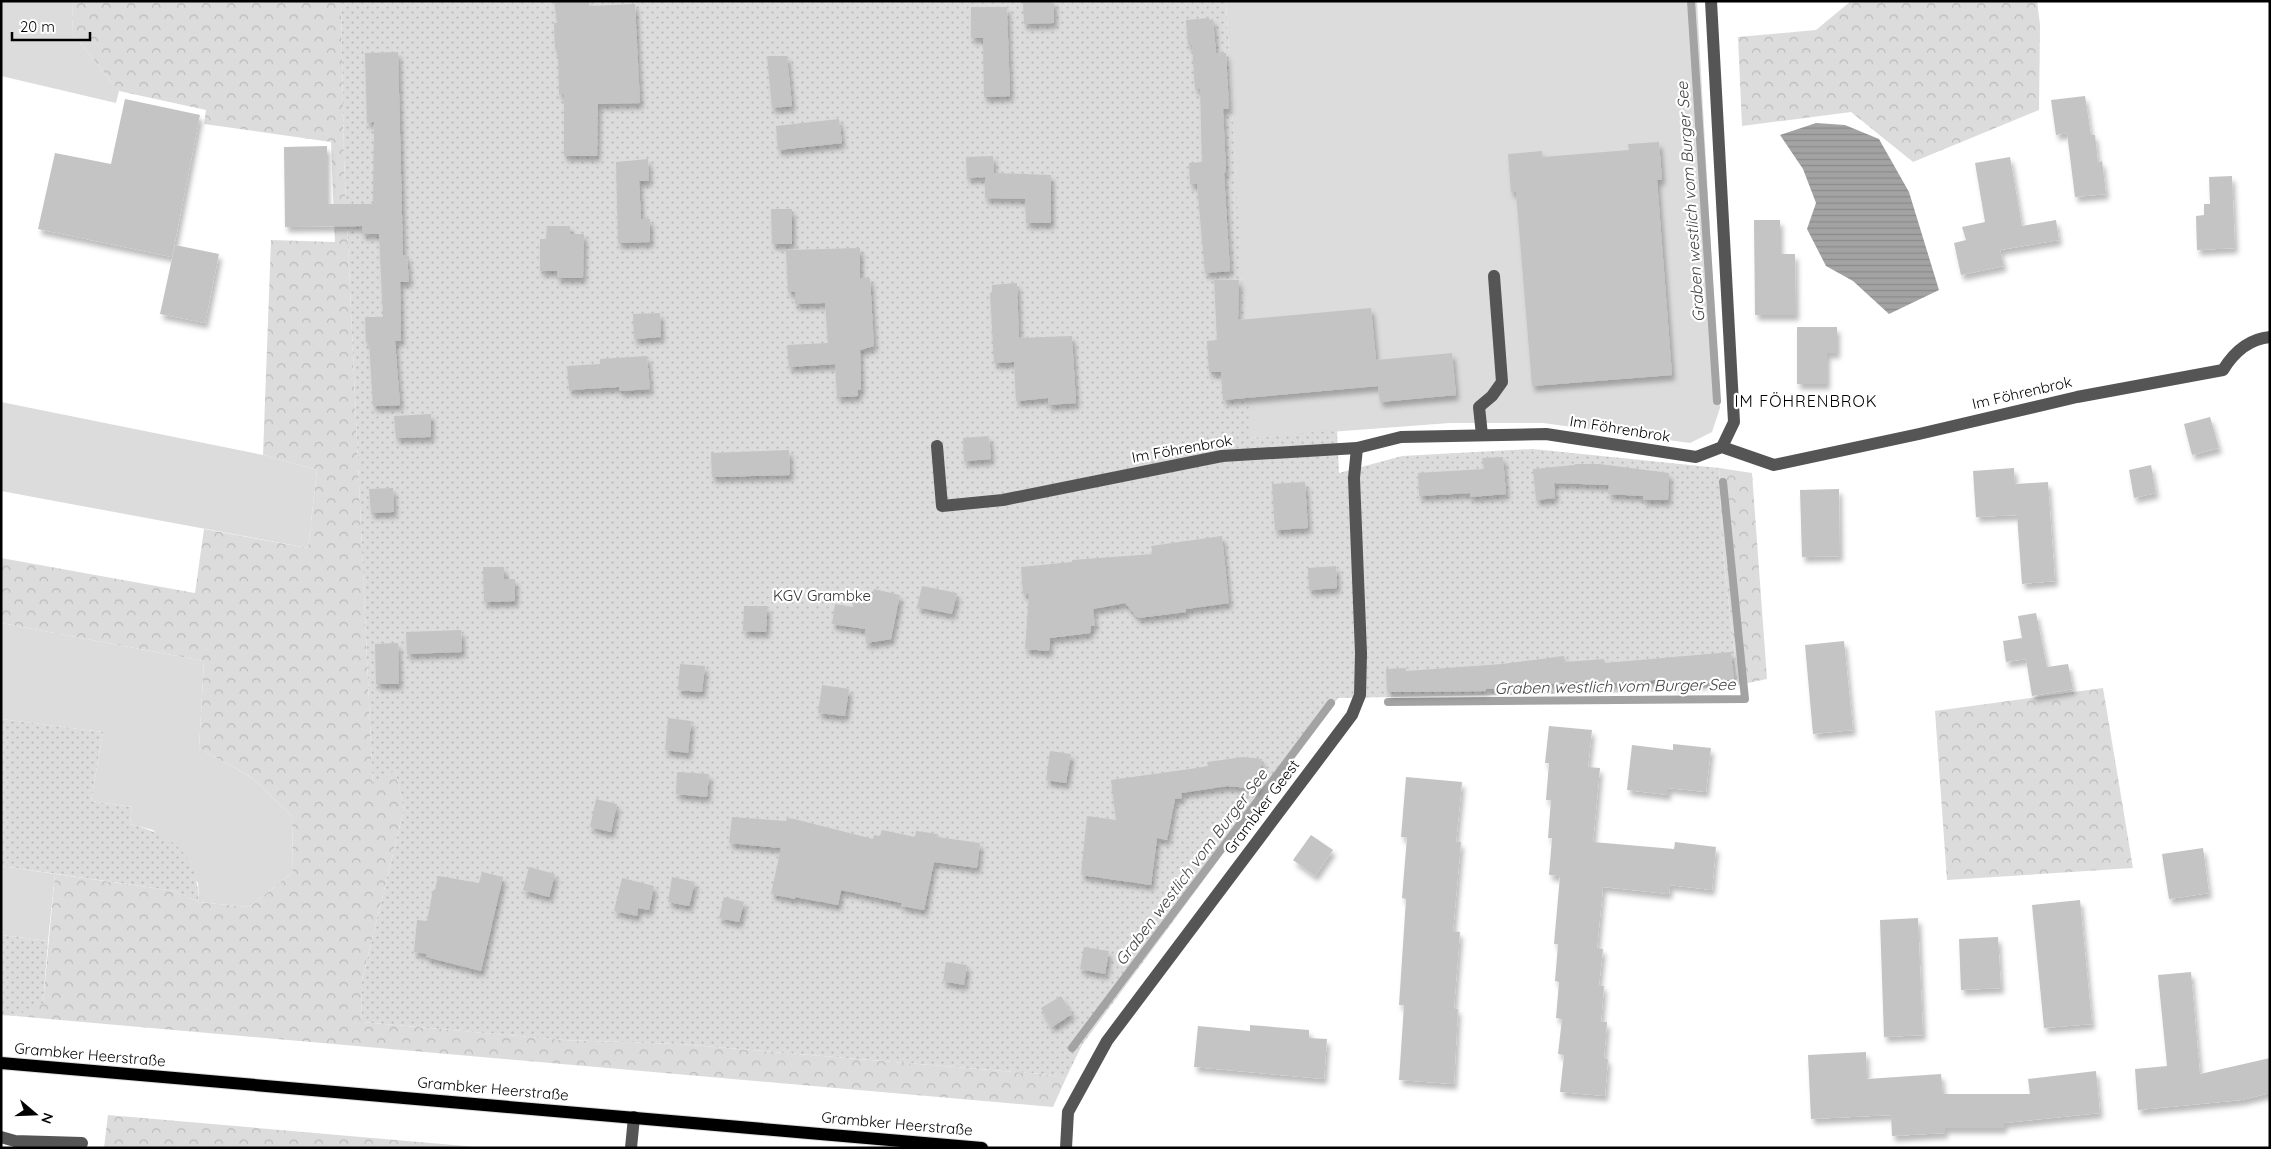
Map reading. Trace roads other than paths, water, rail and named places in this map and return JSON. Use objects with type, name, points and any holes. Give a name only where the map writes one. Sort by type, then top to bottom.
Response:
[{"type":"main road","name":"Grambker Heerstraße","points":[[1,1063],[982,1148]]},
{"type":"street","points":[[1711,1],[1734,422],[1722,447]]},
{"type":"street","points":[[1482,435],[1479,407],[1492,396],[1502,382],[1494,276]]},
{"type":"street","name":"Im Föhrenbrok","points":[[937,446],[942,506],[1003,500],[1222,456],[1357,448],[1401,437],[1546,434],[1696,457],[1722,447],[1774,465],[2077,397],[2223,370],[2233,354],[2257,338],[2270,337]]},
{"type":"street","name":"Grambker Geest","points":[[1066,1148],[1068,1112],[1107,1041],[1352,716],[1360,695],[1361,634],[1354,478],[1357,448]]},
{"type":"street","points":[[631,1148],[634,1117]]},
{"type":"street","points":[[1,1137],[15,1141],[82,1143]]},
{"type":"waterway","name":"Graben westlich vom Burger See","points":[[1691,1],[1717,401]]},
{"type":"waterway","name":"Graben westlich vom Burger See","points":[[1388,702],[1745,699],[1723,482]]},
{"type":"waterway","name":"Graben westlich vom Burger See","points":[[1072,1048],[1331,703]]},
{"type":"district","name":"IM FÖHRENBROK","points":[[1806,401]]},
{"type":"park label","name":"KGV Grambke","points":[[822,596]]}]
